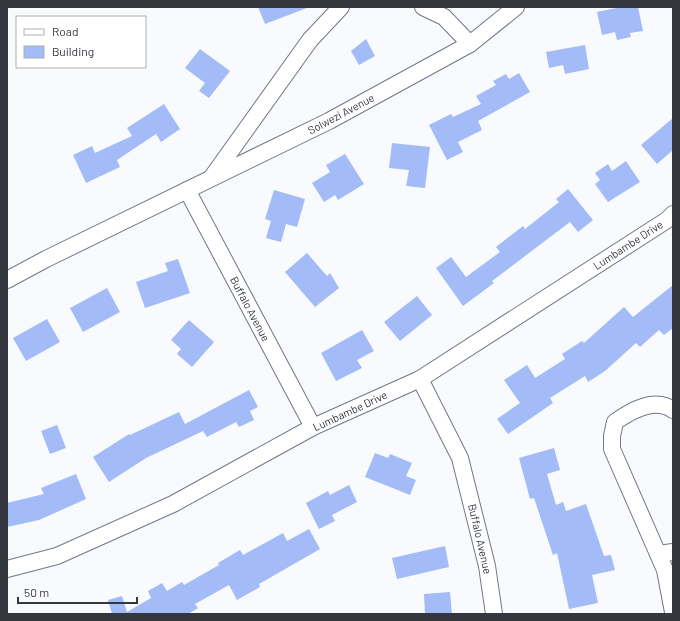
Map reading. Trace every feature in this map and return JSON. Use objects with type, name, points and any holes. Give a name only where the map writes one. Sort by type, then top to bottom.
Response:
[{"type":"street","name":"Solwezi Avenue","points":[[211,178],[310,40],[341,7]]},
{"type":"street","points":[[423,7],[444,17],[470,44]]},
{"type":"street","name":"Solwezi Avenue","points":[[7,280],[329,121],[470,44],[516,7]]},
{"type":"street","name":"Buffalo Avenue","points":[[187,190],[313,427]]},
{"type":"street","name":"Lumbambe Drive","points":[[7,569],[57,556],[173,504],[313,427],[420,379],[671,220]]},
{"type":"street","name":"Buffalo Avenue","points":[[420,379],[460,458],[487,566],[494,614]]},
{"type":"street","points":[[673,410],[666,405],[649,404],[637,409],[615,422],[612,436],[612,449],[666,553],[665,570],[673,612]]},
{"type":"building","points":[[258,7],[306,7],[307,8],[265,24]]},
{"type":"building","points":[[621,7],[638,7],[643,31],[630,33],[631,37],[617,40],[615,32],[602,35],[597,12]]},
{"type":"building","points":[[366,39],[375,56],[359,65],[351,51]]},
{"type":"building","points":[[585,45],[589,69],[565,74],[563,65],[549,68],[546,52]]},
{"type":"building","points":[[200,49],[230,71],[209,98],[199,91],[205,83],[185,68]]},
{"type":"building","points":[[519,73],[530,92],[478,121],[482,130],[458,142],[463,152],[447,160],[429,125],[451,114],[453,117],[481,104],[476,96],[496,85],[493,81],[506,74],[509,79]]},
{"type":"building","points":[[164,104],[180,129],[161,142],[156,134],[117,160],[120,167],[86,183],[73,155],[92,146],[95,153],[132,136],[127,128]]},
{"type":"building","points":[[673,118],[673,150],[657,164],[641,145]]},
{"type":"building","points":[[392,143],[430,147],[425,188],[406,186],[409,170],[389,168]]},
{"type":"building","points":[[345,154],[364,184],[338,200],[335,195],[324,202],[312,183],[330,172],[326,165]]},
{"type":"building","points":[[626,161],[640,182],[608,202],[595,184],[600,180],[595,173],[608,164],[612,171]]},
{"type":"building","points":[[568,189],[593,220],[578,232],[570,222],[492,281],[494,283],[463,306],[436,268],[451,257],[466,277],[500,252],[496,247],[523,226],[525,229],[559,202],[556,199]]},
{"type":"building","points":[[274,190],[305,199],[297,227],[286,224],[281,242],[266,238],[271,221],[265,219]]},
{"type":"building","points":[[307,253],[327,276],[330,273],[339,288],[315,307],[285,272]]},
{"type":"building","points":[[178,259],[190,293],[145,308],[136,282],[168,271],[165,263]]},
{"type":"building","points":[[673,285],[673,328],[664,335],[659,330],[640,347],[636,343],[605,371],[588,382],[585,376],[550,398],[553,403],[508,434],[497,419],[520,403],[504,380],[527,365],[535,378],[565,359],[562,354],[582,341],[584,343],[624,307],[633,317]]},
{"type":"building","points":[[107,288],[120,312],[83,332],[70,308]]},
{"type":"building","points":[[417,296],[432,315],[400,341],[384,322]]},
{"type":"building","points":[[47,319],[60,342],[26,361],[13,338]]},
{"type":"building","points":[[189,320],[214,342],[192,367],[177,354],[181,349],[171,340]]},
{"type":"building","points":[[362,330],[374,351],[357,360],[362,368],[336,381],[321,353]]},
{"type":"building","points":[[249,390],[258,407],[250,411],[254,420],[239,427],[236,422],[207,437],[203,431],[146,458],[109,482],[93,457],[129,434],[130,435],[179,412],[185,424]]},
{"type":"building","points":[[57,425],[66,448],[50,454],[41,431]]},
{"type":"building","points":[[554,448],[560,470],[547,474],[556,505],[563,502],[566,511],[586,504],[604,556],[611,555],[615,570],[592,575],[598,603],[569,609],[557,553],[553,555],[534,498],[530,499],[519,458]]},
{"type":"building","points":[[375,453],[388,458],[390,454],[412,463],[406,476],[416,480],[410,495],[365,477]]},
{"type":"building","points":[[76,474],[86,499],[39,520],[7,527],[7,503],[44,494],[41,488]]},
{"type":"building","points":[[349,485],[357,502],[332,515],[335,521],[319,529],[306,503],[328,491],[330,495]]},
{"type":"building","points":[[309,529],[320,549],[259,584],[260,587],[237,600],[229,585],[195,604],[198,608],[188,614],[112,614],[108,600],[122,596],[127,612],[151,598],[148,591],[162,583],[167,591],[182,582],[184,585],[219,565],[218,563],[240,550],[243,555],[283,533],[287,541]]},
{"type":"building","points":[[445,546],[449,567],[397,579],[392,558]]},
{"type":"building","points":[[450,592],[452,614],[425,614],[424,594]]}]
